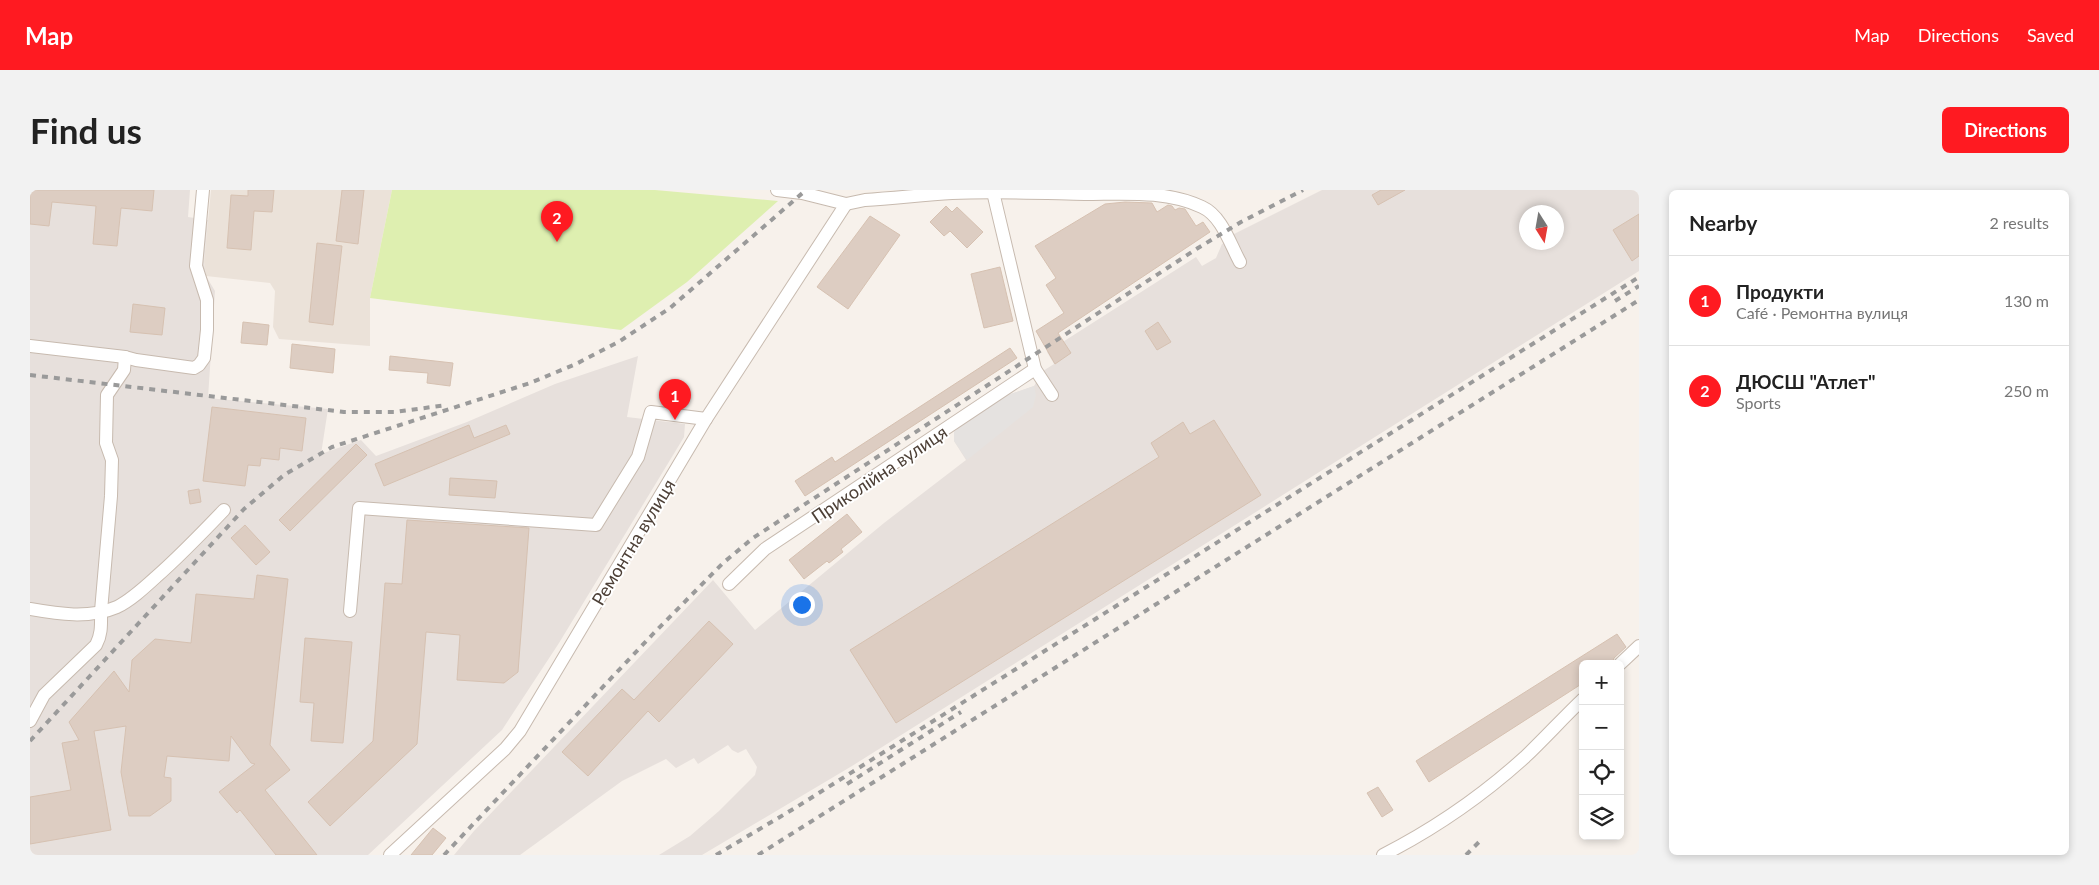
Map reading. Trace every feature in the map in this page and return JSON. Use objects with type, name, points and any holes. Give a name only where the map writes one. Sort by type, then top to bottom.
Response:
[{"type":"street","points":[[30,346],[125,357],[194,368],[199,365],[204,358],[207,330],[207,300],[196,266],[203,190]]},
{"type":"street","points":[[777,190],[802,193],[846,204],[865,200],[993,192],[1146,194],[1173,197],[1203,207],[1212,215],[1225,232],[1240,262]]},
{"type":"street","points":[[993,192],[1035,369],[1052,395]]},
{"type":"street","name":"Ремонтна вулиця","points":[[390,855],[498,755],[520,731],[706,419],[846,204]]},
{"type":"street","points":[[30,721],[44,695],[96,645],[101,630],[112,460],[106,442],[107,395],[124,370],[125,357]]},
{"type":"street","name":"Приколійна вулиця","points":[[729,584],[765,549],[1035,369]]},
{"type":"street","points":[[350,611],[359,508],[596,525],[638,457],[651,412],[706,419]]},
{"type":"street","points":[[30,609],[65,615],[101,611],[117,607],[139,592],[181,556],[224,510]]},
{"type":"street","points":[[1624,660],[1639,646]]},
{"type":"street","points":[[1383,855],[1436,824],[1493,784],[1525,757],[1579,703]]},
{"type":"shaded area","points":[[30,190],[190,190],[188,217],[208,220],[204,262],[206,276],[215,291],[208,398],[328,409],[321,454],[361,440],[376,456],[467,422],[555,384],[638,356],[627,417],[685,424],[684,437],[559,643],[502,730],[368,855],[30,855]]},
{"type":"shaded area","points":[[211,190],[392,190],[370,298],[370,346],[279,339],[273,327],[275,291],[270,283],[206,276],[204,262]]},
{"type":"shaded area","points":[[1322,190],[1639,190],[1639,271],[852,766],[702,855],[659,855],[690,836],[719,811],[755,775],[757,767],[746,749],[738,753],[728,745],[698,764],[694,758],[676,768],[666,759],[622,781],[520,855],[454,855],[474,831],[713,580],[755,630],[884,523],[966,460],[954,441],[954,432],[999,398],[1034,386],[1043,371],[1054,364],[1047,352],[1196,257],[1202,266],[1216,258],[1222,244],[1231,239],[1234,234]]},
{"type":"shaded area","points":[[1034,386],[1036,395],[1033,407],[967,460],[954,441],[954,432],[963,423],[999,398]]},
{"type":"green space","points":[[392,190],[655,190],[778,201],[687,282],[621,330],[370,298]]},
{"type":"building","points":[[30,190],[154,190],[152,211],[121,208],[117,246],[93,244],[96,206],[52,202],[49,226],[30,224]]},
{"type":"building","points":[[248,190],[274,190],[272,212],[254,211],[251,250],[227,248],[231,195],[248,196]]},
{"type":"building","points":[[342,190],[364,190],[358,244],[336,241]]},
{"type":"building","points":[[1381,190],[1405,190],[1378,205],[1372,195]]},
{"type":"building","points":[[1125,202],[1152,203],[1157,212],[1168,205],[1172,206],[1175,210],[1179,208],[1185,209],[1196,226],[1203,222],[1210,232],[1058,333],[1071,353],[1055,364],[1036,331],[1064,313],[1046,285],[1056,278],[1035,246],[1105,204]]},
{"type":"building","points":[[946,206],[952,212],[957,207],[983,232],[967,248],[950,231],[944,236],[930,222]]},
{"type":"building","points":[[1639,214],[1639,256],[1632,261],[1613,230]]},
{"type":"building","points":[[870,216],[900,235],[848,309],[817,287]]},
{"type":"building","points":[[317,243],[342,246],[333,325],[309,322]]},
{"type":"building","points":[[1000,267],[1013,321],[984,328],[971,274]]},
{"type":"building","points":[[133,304],[165,308],[162,335],[130,332]]},
{"type":"building","points":[[243,322],[269,325],[267,345],[241,343]]},
{"type":"building","points":[[1158,322],[1171,342],[1157,350],[1145,331]]},
{"type":"building","points":[[292,344],[335,349],[333,373],[290,368]]},
{"type":"building","points":[[1010,348],[1017,358],[805,496],[795,481],[832,457],[835,462]]},
{"type":"building","points":[[390,356],[453,363],[450,386],[427,383],[428,373],[389,370]]},
{"type":"building","points":[[212,407],[306,418],[302,451],[280,448],[279,460],[261,458],[260,466],[248,465],[245,486],[203,481]]},
{"type":"building","points":[[1214,420],[1261,495],[896,723],[850,650],[1159,457],[1151,443],[1183,422],[1190,434]]},
{"type":"building","points":[[469,425],[474,438],[506,425],[510,434],[384,486],[375,464]]},
{"type":"building","points":[[356,444],[367,455],[290,531],[279,520]]},
{"type":"building","points":[[450,478],[497,481],[495,498],[449,495]]},
{"type":"building","points":[[199,489],[201,502],[190,504],[188,491]]},
{"type":"building","points":[[847,514],[862,532],[841,549],[843,552],[829,563],[827,561],[804,579],[789,560]]},
{"type":"building","points":[[407,520],[529,528],[518,672],[504,683],[457,680],[460,635],[426,632],[417,744],[330,826],[308,802],[373,741],[385,583],[402,584]]},
{"type":"building","points":[[245,525],[270,552],[256,565],[231,538]]},
{"type":"building","points":[[257,575],[288,579],[270,745],[290,770],[265,790],[317,855],[276,855],[240,810],[237,813],[219,792],[255,764],[251,763],[231,736],[229,761],[167,756],[164,777],[171,778],[171,801],[150,816],[129,816],[121,772],[126,726],[94,731],[111,830],[30,844],[30,797],[71,790],[62,743],[79,740],[69,722],[114,671],[129,692],[132,660],[155,639],[191,643],[196,594],[254,599]]},
{"type":"building","points":[[709,621],[733,644],[659,722],[648,711],[588,776],[562,752],[622,689],[634,700]]},
{"type":"building","points":[[1617,634],[1626,647],[1613,660],[1579,660],[1579,686],[1429,782],[1416,761]]},
{"type":"building","points":[[305,638],[352,642],[343,743],[311,741],[314,703],[300,702]]},
{"type":"building","points":[[1378,787],[1393,810],[1382,817],[1367,793]]},
{"type":"building","points":[[433,828],[446,838],[432,855],[411,855]]},
{"type":"railway","points":[[30,741],[244,509],[284,475],[332,447],[530,383],[576,364],[620,341],[670,308],[806,190]]},
{"type":"railway","points":[[444,855],[652,635],[723,563],[753,538],[1198,248],[1241,222],[1303,190]]},
{"type":"railway","points":[[716,855],[795,808],[1639,277]]},
{"type":"railway","points":[[1615,301],[1639,286]]},
{"type":"railway","points":[[758,855],[1639,300]]},
{"type":"railway","points":[[30,375],[344,412],[395,412],[447,405]]},
{"type":"railway","points":[[847,784],[961,712]]},
{"type":"railway","points":[[1466,855],[1482,839]]},
{"type":"place","name":"ДЮСШ \"Атлет\"","points":[[557,242]]},
{"type":"place","name":"Продукти","points":[[675,420]]}]
